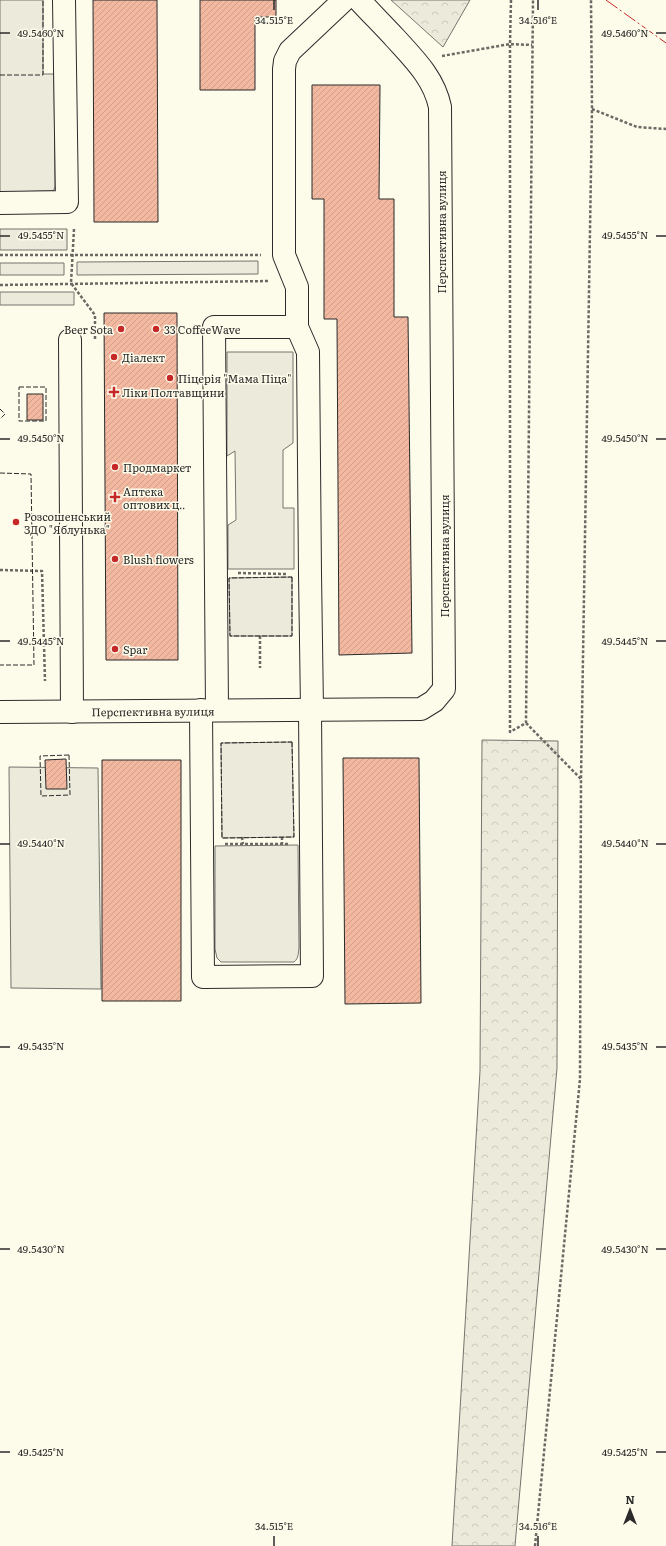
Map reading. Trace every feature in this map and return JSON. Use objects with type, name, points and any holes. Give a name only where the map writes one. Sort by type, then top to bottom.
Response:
[{"type":"street","points":[[0,203],[66,202],[64,0]]},
{"type":"street","points":[[297,327],[214,327],[216,573],[203,844],[203,976],[312,976],[308,352],[297,327],[297,286],[284,254],[284,80],[285,61],[290,51],[344,0]]},
{"type":"street","name":"Перспективна вулиця","points":[[0,712],[421,709],[434,701],[444,689],[440,106],[434,86],[416,61],[359,0]]},
{"type":"street","points":[[70,340],[72,712]]},
{"type":"path","points":[[511,0],[510,732],[526,723]]},
{"type":"path","points":[[533,0],[526,723],[581,779]]},
{"type":"path","points":[[535,1546],[580,1079],[581,779],[592,109],[591,0]]},
{"type":"path","points":[[416,61],[510,44],[532,45]]},
{"type":"path","points":[[592,109],[637,127],[666,129]]},
{"type":"path","points":[[71,283],[74,229]]},
{"type":"path","points":[[0,256],[72,254],[284,254]]},
{"type":"path","points":[[0,285],[294,280]]},
{"type":"path","points":[[0,570],[42,571],[45,681]]},
{"type":"path","points":[[216,573],[259,575],[310,574]]},
{"type":"path","points":[[260,636],[260,668]]},
{"type":"path","points":[[282,837],[282,844]]},
{"type":"path","points":[[242,838],[243,844]]},
{"type":"path","points":[[203,844],[312,844]]},
{"type":"green space","points":[[0,0],[43,0],[43,74],[54,74],[55,186],[54,190],[51,191],[0,192]]},
{"type":"green space","points":[[391,0],[470,0],[443,47]]},
{"type":"green space","points":[[0,229],[67,229],[67,250],[0,250]]},
{"type":"green space","points":[[258,261],[258,274],[77,275],[77,262]]},
{"type":"green space","points":[[0,263],[64,263],[64,275],[0,275]]},
{"type":"green space","points":[[0,292],[74,292],[74,305],[0,305]]},
{"type":"green space","points":[[227,352],[293,352],[293,443],[283,450],[283,508],[294,508],[294,569],[228,569],[228,525],[236,520],[235,451],[227,456]]},
{"type":"green space","points":[[292,577],[292,636],[230,636],[229,578]]},
{"type":"green space","points":[[482,740],[558,741],[557,1068],[515,1546],[452,1546],[480,1071]]},
{"type":"green space","points":[[292,742],[294,837],[222,838],[221,743]]},
{"type":"green space","points":[[9,767],[98,768],[101,989],[11,988]]},
{"type":"green space","points":[[298,845],[299,948],[297,959],[294,962],[221,962],[217,958],[215,949],[215,846]]},
{"type":"building","points":[[93,0],[157,0],[158,222],[94,222]]},
{"type":"building","points":[[200,0],[276,0],[276,17],[255,17],[255,90],[200,90]]},
{"type":"building","points":[[312,85],[380,85],[379,199],[394,199],[394,317],[408,317],[412,653],[339,655],[337,319],[324,319],[324,199],[312,199]]},
{"type":"building","points":[[104,313],[177,313],[178,660],[106,660]]},
{"type":"building","points":[[27,394],[43,394],[43,420],[27,420]]},
{"type":"building","points":[[343,758],[419,758],[421,1003],[345,1004]]},
{"type":"building","points":[[66,759],[67,789],[46,789],[45,760]]},
{"type":"building","points":[[102,760],[181,760],[181,1001],[102,1001]]},
{"type":"fence","points":[[0,75],[43,75],[43,0]]},
{"type":"fence","points":[[19,387],[46,387],[46,421],[19,421],[19,387]]},
{"type":"fence","points":[[0,409],[5,414],[0,419]]},
{"type":"fence","points":[[0,473],[31,474],[34,665],[0,665]]},
{"type":"fence","points":[[292,577],[292,636],[230,636],[229,578],[292,577]]},
{"type":"fence","points":[[292,742],[294,837],[222,838],[221,743],[292,742]]},
{"type":"fence","points":[[69,755],[70,795],[41,796],[40,756],[69,755]]},
{"type":"power","points":[[606,0],[666,43]]},
{"type":"place","name":"Beer Sota","points":[[121,329]]},
{"type":"place","name":"33 CoffeeWave","points":[[156,329]]},
{"type":"place","name":"Діалект","points":[[114,357]]},
{"type":"place","name":"Піцерія \"Мама Піца\"","points":[[170,378]]},
{"type":"place","name":"Ліки Полтавщини","points":[[114,392]]},
{"type":"place","name":"Продмаркет","points":[[115,467]]},
{"type":"place","name":"Аптека оптових ц‥","points":[[115,497]]},
{"type":"place","name":"Розсошенський ЗДО \"Яблунька\"","points":[[16,522]]},
{"type":"place","name":"Blush flowers","points":[[115,559]]},
{"type":"place","name":"Spar","points":[[115,649]]}]
